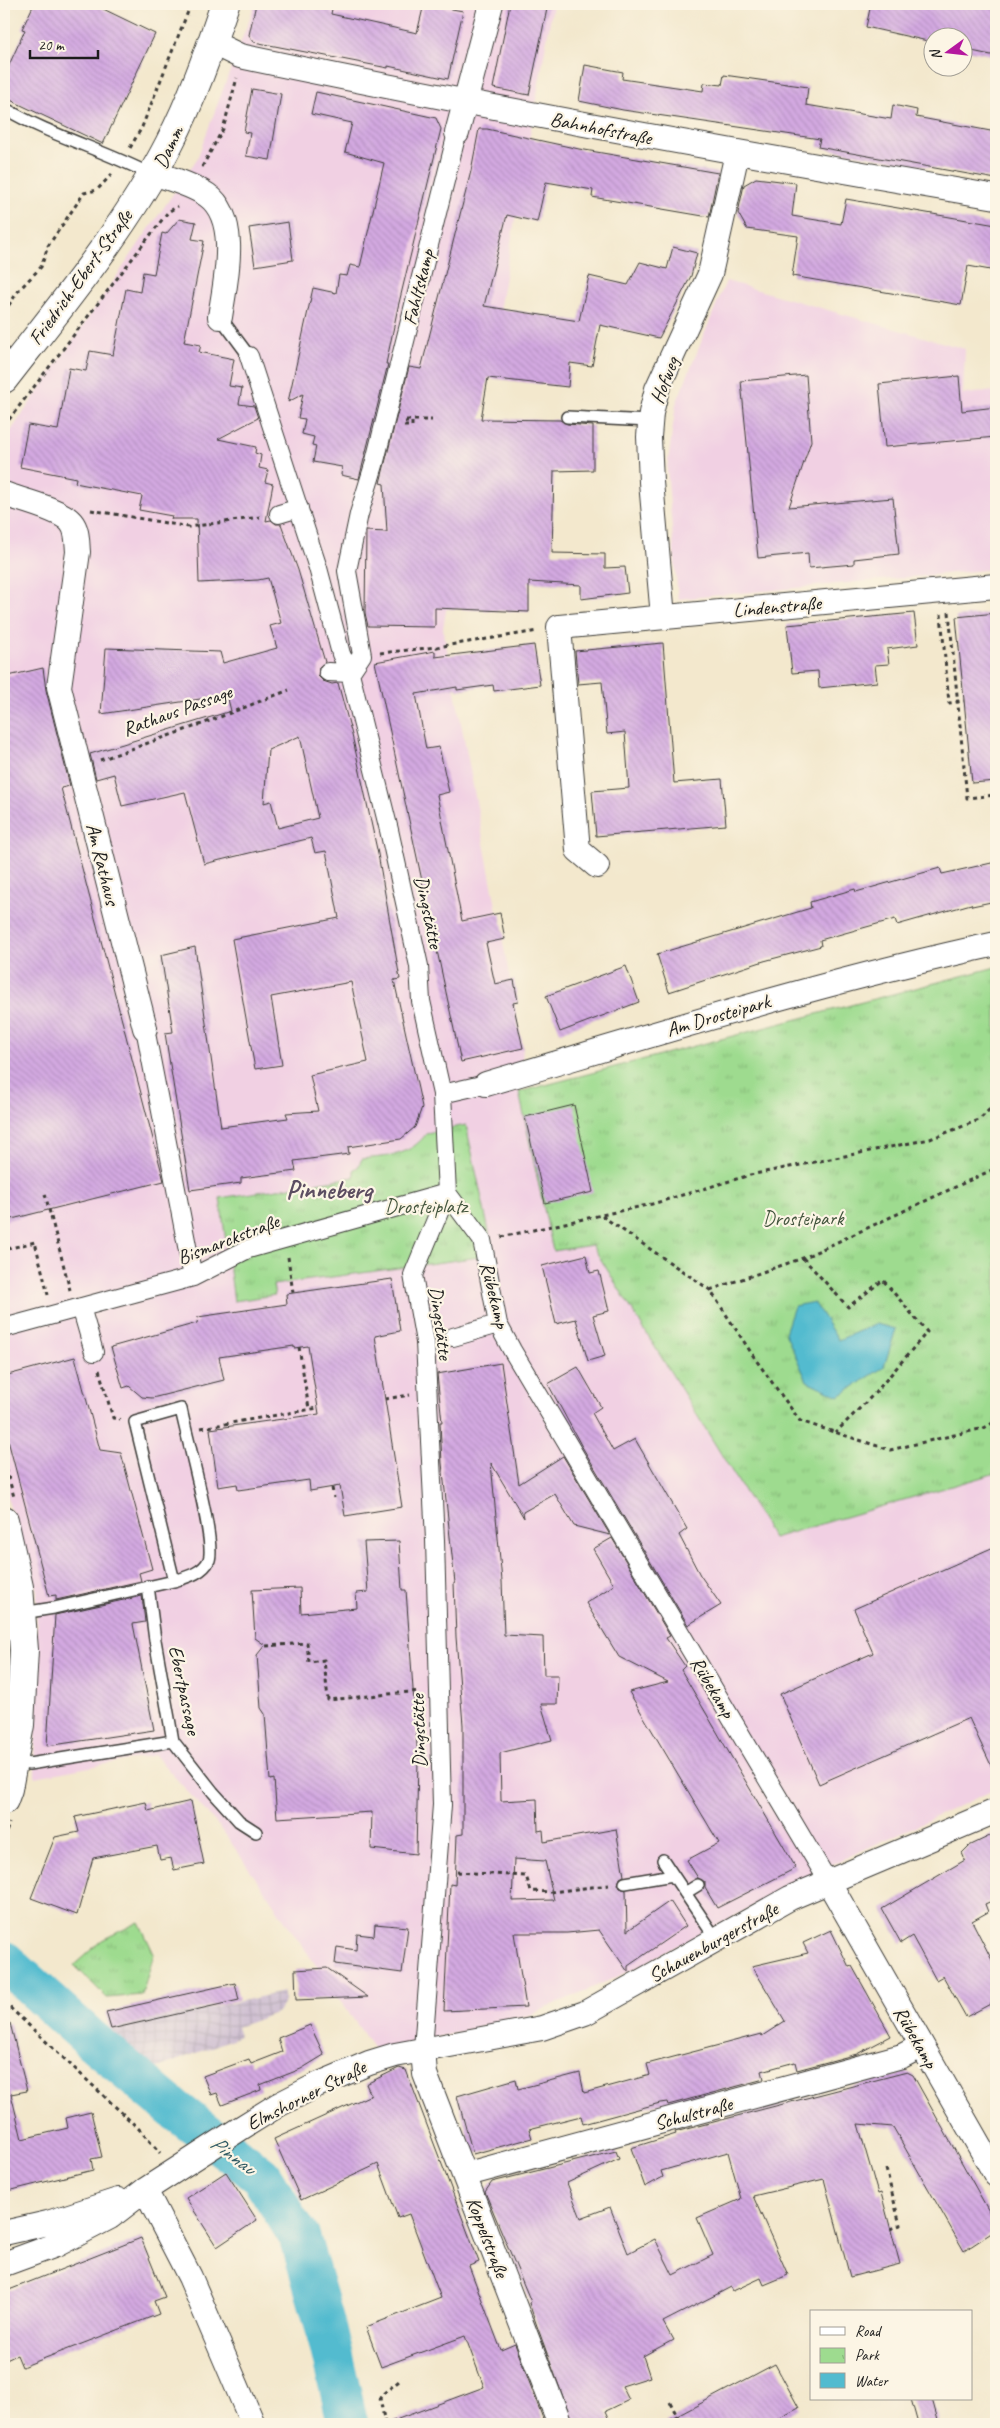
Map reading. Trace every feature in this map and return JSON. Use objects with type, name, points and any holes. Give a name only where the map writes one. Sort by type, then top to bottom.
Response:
[{"type":"main road","name":"Damm","points":[[152,174],[184,114],[225,4]]},
{"type":"main road","name":"Friedrich-Ebert-Straße","points":[[4,379],[106,244],[152,174]]},
{"type":"main road","points":[[4,1522],[19,1587],[22,1613],[24,1688],[9,1758],[4,1800]]},
{"type":"street","name":"Fahltskamp","points":[[329,608],[347,571],[359,514],[374,466],[491,4]]},
{"type":"street","name":"Bahnhofstraße","points":[[210,42],[240,56],[465,103],[738,154],[996,197]]},
{"type":"street","name":"Hofweg","points":[[663,617],[651,482],[650,421],[657,390],[710,274],[738,154]]},
{"type":"street","name":"Damm","points":[[152,174],[192,187],[208,196],[222,214],[229,257],[220,317]]},
{"type":"street","points":[[249,356],[299,508],[279,514]]},
{"type":"street","points":[[4,494],[59,514],[71,522]]},
{"type":"street","name":"Dingstätte","points":[[299,508],[341,654],[350,673],[389,830],[419,966],[422,1001],[442,1094],[447,1194],[413,1275],[425,1342],[435,1540],[442,1805],[423,2049]]},
{"type":"street","name":"Am Rathaus","points":[[71,522],[77,534],[78,552],[59,687],[145,1028],[193,1277]]},
{"type":"street","name":"Fahltskamp","points":[[347,571],[362,654]]},
{"type":"street","name":"Lindenstraße","points":[[559,628],[663,617],[944,602],[996,586]]},
{"type":"street","points":[[559,628],[578,850],[597,866]]},
{"type":"street","points":[[328,672],[350,673],[362,654]]},
{"type":"street","name":"Am Drosteipark","points":[[442,1094],[486,1084],[731,1010],[905,964],[996,944]]},
{"type":"street","name":"Bismarckstraße","points":[[4,1328],[193,1277],[248,1249],[447,1194]]},
{"type":"street","name":"Rübekamp","points":[[447,1194],[482,1240],[498,1324],[828,1881],[996,2176]]},
{"type":"street","points":[[78,1308],[94,1352]]},
{"type":"street","points":[[425,1342],[450,1338],[498,1324]]},
{"type":"street","name":"Schauenburgerstraße","points":[[423,2049],[542,2028],[585,2014],[790,1898],[996,1811]]},
{"type":"street","name":"Schulstraße","points":[[464,2175],[902,2056],[921,2046]]},
{"type":"street","name":"Elmshorner Straße","points":[[4,2264],[63,2241],[110,2217],[145,2190],[286,2101],[362,2066],[423,2049]]},
{"type":"street","name":"Koppelstraße","points":[[423,2049],[425,2074],[560,2424]]},
{"type":"street","points":[[145,2190],[190,2277],[253,2424]]},
{"type":"street","name":"Elmshorner Straße","points":[[4,2233],[48,2223],[145,2190]]},
{"type":"lane","points":[[4,108],[68,140],[123,160],[152,174]]},
{"type":"lane","points":[[220,317],[249,356]]},
{"type":"lane","points":[[567,417],[650,421]]},
{"type":"lane","points":[[22,1613],[54,1608],[174,1581],[192,1576],[203,1569],[209,1559],[210,1550],[206,1520],[181,1409],[135,1422],[174,1581]]},
{"type":"lane","name":"Ebertpassage","points":[[148,1586],[155,1640],[173,1741],[213,1792],[239,1821],[256,1832]]},
{"type":"lane","points":[[9,1758],[29,1764],[173,1741]]},
{"type":"lane","points":[[663,1860],[716,1940]]},
{"type":"lane","points":[[625,1883],[673,1875]]},
{"type":"lane","points":[[685,1893],[698,1885]]},
{"type":"path","points":[[410,420],[432,420]]},
{"type":"path","points":[[71,522],[82,509],[189,527],[279,514]]},
{"type":"path","points":[[944,602],[949,703],[964,701]]},
{"type":"path","points":[[944,602],[967,798],[996,796]]},
{"type":"path","points":[[362,654],[437,647],[559,628]]},
{"type":"path","name":"Rathaus Passage","points":[[79,768],[202,724],[289,690]]},
{"type":"path","points":[[482,1240],[652,1204],[750,1175],[930,1139],[979,1120],[996,1103]]},
{"type":"path","points":[[710,1290],[803,1258],[996,1168]]},
{"type":"path","points":[[45,1194],[78,1308]]},
{"type":"path","points":[[601,1216],[710,1290],[756,1360],[800,1420],[890,1450],[984,1428],[996,1421]]},
{"type":"path","points":[[286,1239],[293,1293]]},
{"type":"path","points":[[7,1249],[34,1242],[48,1295]]},
{"type":"path","points":[[803,1258],[848,1307],[883,1280],[927,1332],[875,1393],[836,1432]]},
{"type":"path","points":[[299,1347],[309,1409]]},
{"type":"path","points":[[94,1352],[113,1418],[135,1422]]},
{"type":"path","points":[[210,1426],[318,1408]]},
{"type":"path","points":[[332,1488],[334,1498]]},
{"type":"path","points":[[266,1646],[307,1643],[309,1662],[324,1660],[328,1700],[438,1690]]},
{"type":"path","points":[[436,1871],[526,1876],[531,1890],[551,1892],[625,1883]]},
{"type":"path","points":[[4,2002],[139,2129],[176,2171]]},
{"type":"path","points":[[886,2169],[900,2226],[890,2228]]},
{"type":"path","points":[[385,2424],[380,2398],[384,2392],[400,2380]]},
{"type":"path","points":[[670,2402],[681,2424]]},
{"type":"shaded area","points":[[255,4],[553,4],[443,628],[523,1048],[519,1092],[553,1251],[592,1244],[773,1538],[996,1473],[996,1789],[839,1861],[626,1973],[530,2015],[376,2052],[223,1831],[155,1755],[35,1777],[37,1591],[4,1488],[4,441],[197,159]]},
{"type":"shaded area","points":[[726,281],[965,349],[963,394],[996,391],[996,569],[678,599],[667,469],[676,404]]},
{"type":"shaded area","points":[[283,1992],[285,2001],[278,2012],[237,2027],[240,2036],[155,2069],[111,2029]]},
{"type":"green space","name":"Drosteipark","points":[[996,967],[996,1473],[773,1538],[592,1245],[553,1251],[519,1092]]},
{"type":"green space","name":"Drosteiplatz","points":[[466,1125],[494,1255],[273,1285],[275,1295],[234,1301],[220,1198],[354,1177],[354,1169],[358,1167],[362,1159],[398,1154],[413,1147],[427,1133]]},
{"type":"green space","points":[[139,1922],[154,1954],[142,1995],[107,1998],[74,1965],[102,1940]]},
{"type":"water","points":[[814,1302],[838,1340],[876,1324],[896,1329],[884,1367],[839,1396],[807,1381],[785,1333],[794,1306]]},
{"type":"building","points":[[34,4],[93,4],[155,34],[103,144],[4,97],[4,76],[25,30],[22,29]]},
{"type":"building","points":[[256,4],[333,4],[331,14],[417,33],[424,4],[463,11],[448,79],[388,66],[388,68],[254,42],[249,35]]},
{"type":"building","points":[[510,4],[548,4],[529,95],[493,88]]},
{"type":"building","points":[[871,4],[996,4],[996,56],[972,51],[972,28],[922,28],[922,40],[866,27]]},
{"type":"building","points":[[585,65],[623,72],[622,79],[703,91],[704,83],[722,85],[724,75],[808,87],[806,105],[891,119],[893,105],[917,110],[916,117],[996,132],[996,179],[818,147],[820,139],[623,110],[579,101]]},
{"type":"building","points":[[252,89],[281,94],[270,160],[246,156],[250,133],[244,132]]},
{"type":"building","points":[[316,92],[436,118],[441,129],[398,307],[386,364],[388,364],[359,479],[341,475],[342,467],[313,462],[316,446],[312,445],[314,437],[302,434],[305,419],[298,418],[303,394],[288,402],[313,288],[336,293],[339,275],[347,276],[350,265],[360,267],[384,163],[345,152],[352,123],[311,114]]},
{"type":"building","points":[[479,129],[487,129],[579,149],[718,173],[709,217],[592,197],[593,190],[546,182],[537,222],[507,215],[484,306],[579,321],[589,276],[628,285],[640,262],[667,269],[673,247],[697,253],[691,276],[659,338],[600,325],[592,366],[570,363],[568,387],[488,378],[481,419],[560,420],[567,424],[593,426],[593,470],[554,471],[552,553],[605,554],[605,568],[625,567],[628,593],[581,599],[581,585],[529,582],[529,612],[435,608],[435,627],[368,626],[365,613],[366,531],[387,532],[384,484],[380,483],[409,367],[421,369],[471,171]]},
{"type":"building","points":[[756,178],[796,183],[792,216],[841,224],[846,199],[996,225],[996,271],[968,266],[961,305],[792,276],[798,236],[747,229],[738,213],[744,185]]},
{"type":"building","points":[[179,219],[196,222],[192,239],[204,241],[184,342],[201,345],[199,352],[234,359],[229,386],[242,388],[239,404],[254,406],[258,418],[218,439],[256,447],[255,453],[261,455],[259,468],[268,470],[265,482],[273,484],[266,521],[271,520],[276,524],[281,524],[298,570],[325,662],[319,667],[318,676],[323,681],[332,684],[338,683],[352,735],[378,854],[400,979],[394,980],[422,1107],[415,1127],[401,1139],[348,1147],[349,1154],[294,1161],[296,1171],[241,1178],[241,1183],[190,1190],[165,1033],[173,1032],[161,955],[195,947],[221,1127],[288,1118],[286,1113],[318,1111],[310,1075],[368,1062],[351,982],[271,997],[282,1065],[255,1069],[232,939],[339,918],[326,851],[315,853],[311,838],[204,864],[185,792],[122,806],[114,774],[96,779],[90,754],[231,711],[227,695],[101,714],[106,648],[220,652],[223,663],[277,648],[270,626],[281,623],[268,578],[199,583],[197,519],[171,519],[172,516],[139,510],[142,496],[75,483],[76,478],[20,467],[28,425],[58,430],[69,368],[86,371],[90,351],[113,355],[126,289],[140,292],[143,272],[154,274],[162,233],[166,234]],"holes":[[[300,736],[318,818],[278,828],[271,801],[264,803],[268,750]]]},
{"type":"building","points":[[288,222],[293,260],[255,266],[249,228]]},
{"type":"building","points":[[806,375],[811,441],[789,507],[893,498],[899,554],[854,559],[854,564],[809,568],[808,553],[758,558],[741,381]]},
{"type":"building","points":[[959,376],[962,411],[996,407],[996,437],[885,447],[879,384]]},
{"type":"building","points":[[914,613],[918,645],[887,649],[889,664],[875,665],[877,682],[819,688],[818,671],[792,673],[787,625]]},
{"type":"building","points":[[996,613],[996,781],[972,783],[956,617]]},
{"type":"building","points":[[663,643],[674,783],[722,779],[726,825],[596,836],[592,791],[629,788],[625,732],[607,734],[602,682],[578,684],[575,651]]},
{"type":"building","points":[[534,645],[540,685],[494,691],[493,685],[457,690],[457,687],[416,694],[426,749],[439,747],[449,792],[437,795],[462,921],[500,913],[505,939],[486,943],[495,984],[514,980],[518,1002],[513,1003],[523,1048],[461,1062],[375,662],[435,651],[435,657]]},
{"type":"building","points":[[43,668],[46,690],[70,786],[61,788],[164,1181],[4,1221],[4,677]]},
{"type":"building","points":[[996,862],[996,901],[972,906],[971,904],[897,925],[895,919],[820,940],[821,946],[764,961],[669,992],[657,954],[811,908],[810,902],[855,889],[856,892],[940,868],[942,874]]},
{"type":"building","points":[[626,966],[639,1002],[560,1032],[546,996]]},
{"type":"building","points":[[574,1105],[593,1192],[545,1203],[525,1117]]},
{"type":"building","points":[[586,1255],[590,1273],[599,1271],[609,1311],[593,1315],[605,1356],[588,1361],[576,1319],[556,1324],[542,1266]]},
{"type":"building","points":[[392,1279],[400,1331],[375,1336],[402,1507],[345,1516],[340,1486],[310,1491],[309,1480],[238,1490],[237,1484],[218,1487],[210,1429],[319,1414],[308,1346],[294,1348],[294,1346],[219,1357],[224,1380],[152,1398],[142,1397],[129,1386],[123,1388],[111,1347],[197,1323],[198,1317],[287,1304],[286,1294]]},
{"type":"building","points":[[75,1357],[100,1450],[121,1453],[152,1569],[139,1573],[141,1581],[56,1600],[56,1595],[49,1596],[4,1425],[4,1376]]},
{"type":"building","points":[[501,1363],[519,1484],[563,1456],[610,1535],[574,1526],[555,1494],[523,1512],[524,1518],[491,1463],[502,1581],[504,1635],[543,1637],[544,1675],[558,1675],[557,1704],[541,1704],[552,1740],[500,1753],[501,1801],[537,1799],[538,1831],[543,1830],[544,1842],[616,1829],[624,1876],[620,1878],[618,1884],[620,1888],[626,1890],[627,1931],[670,1901],[686,1926],[628,1966],[628,1972],[599,1930],[567,1933],[514,1933],[526,2007],[444,2011],[450,1884],[455,1885],[457,1835],[463,1834],[463,1725],[456,1637],[455,1583],[442,1463],[440,1422],[442,1422],[437,1374]],"holes":[[[514,1859],[545,1861],[554,1900],[512,1901]]]},
{"type":"building","points":[[578,1367],[601,1407],[592,1413],[613,1451],[635,1439],[687,1529],[679,1535],[700,1575],[721,1605],[688,1625],[581,1445],[548,1384]]},
{"type":"building","points":[[612,1538],[670,1636],[666,1638],[685,1666],[681,1670],[796,1868],[717,1908],[705,1888],[705,1882],[698,1878],[687,1860],[719,1843],[629,1692],[668,1682],[619,1657],[586,1603],[614,1585],[593,1549]]},
{"type":"building","points":[[399,1541],[402,1590],[406,1590],[418,1760],[416,1854],[371,1849],[372,1812],[277,1818],[274,1779],[270,1780],[265,1714],[261,1708],[257,1655],[265,1645],[255,1638],[252,1590],[300,1588],[301,1613],[357,1608],[356,1593],[368,1592],[364,1542]]},
{"type":"building","points":[[996,1546],[996,1776],[969,1718],[819,1784],[780,1694],[873,1653],[854,1609]]},
{"type":"building","points":[[142,1596],[145,1622],[133,1624],[154,1730],[47,1746],[55,1615]]},
{"type":"building","points":[[191,1801],[204,1864],[174,1870],[171,1858],[160,1860],[157,1846],[93,1858],[77,1915],[31,1898],[55,1837],[79,1832],[75,1817],[146,1802],[148,1811]]},
{"type":"building","points":[[996,1833],[996,1899],[985,1904],[988,1912],[972,1921],[996,1968],[996,2001],[966,2017],[943,1976],[936,1980],[912,1936],[901,1943],[882,1909],[965,1860],[962,1853],[969,1846]]},
{"type":"building","points":[[375,1924],[408,1927],[402,1973],[335,1964],[337,1947],[356,1950],[357,1934],[374,1936]]},
{"type":"building","points":[[831,1930],[849,1967],[852,1966],[891,2036],[857,2054],[797,2070],[795,2062],[762,2071],[764,2079],[668,2105],[667,2102],[660,2103],[583,2124],[581,2116],[529,2129],[532,2138],[473,2154],[457,2096],[516,2079],[518,2089],[580,2073],[584,2093],[650,2075],[647,2064],[761,2034],[762,2036],[785,2021],[752,1966],[808,1953],[803,1943]]},
{"type":"building","points":[[327,1968],[368,1997],[296,2000],[295,1970]]},
{"type":"building","points":[[235,1983],[239,2000],[111,2029],[106,2012]]},
{"type":"building","points":[[10,2023],[27,2091],[11,2094],[22,2139],[68,2128],[66,2118],[91,2112],[102,2157],[91,2159],[93,2170],[4,2192],[4,2024]]},
{"type":"building","points":[[310,2025],[324,2055],[301,2069],[260,2085],[261,2090],[222,2105],[217,2093],[211,2095],[203,2076],[249,2059],[251,2064],[282,2052],[278,2038]]},
{"type":"building","points":[[399,2068],[406,2070],[479,2262],[469,2266],[501,2350],[515,2344],[545,2424],[390,2424],[390,2422],[484,2387],[465,2336],[381,2367],[366,2327],[441,2298],[409,2214],[398,2218],[378,2164],[301,2200],[274,2139],[371,2095],[366,2084]]},
{"type":"building","points":[[907,2072],[913,2075],[996,2224],[996,2230],[964,2251],[893,2127],[858,2124],[878,2194],[881,2193],[900,2264],[850,2277],[824,2179],[753,2196],[788,2275],[764,2285],[761,2278],[733,2291],[731,2287],[663,2322],[673,2340],[643,2356],[650,2377],[622,2386],[629,2400],[606,2411],[612,2424],[573,2424],[529,2303],[531,2302],[485,2192],[492,2182],[616,2151],[619,2159],[567,2183],[581,2218],[610,2207],[628,2253],[655,2239],[673,2275],[713,2255],[697,2218],[741,2199],[728,2152],[661,2171],[663,2177],[645,2187],[631,2148],[676,2134],[675,2132]]},
{"type":"building","points":[[226,2172],[257,2220],[217,2247],[186,2198]]},
{"type":"building","points":[[141,2238],[165,2297],[154,2301],[159,2314],[22,2367],[17,2355],[4,2361],[4,2292]]},
{"type":"building","points":[[775,2364],[799,2408],[768,2424],[662,2424]]},
{"type":"building","points":[[911,2400],[932,2400],[939,2424],[918,2424]]},
{"type":"waterway","name":"Pinnau","points":[[4,1961],[88,2037],[174,2109],[261,2176],[300,2238],[325,2325],[348,2424]]},
{"type":"district","name":"Pinneberg","points":[[329,1189]]}]
